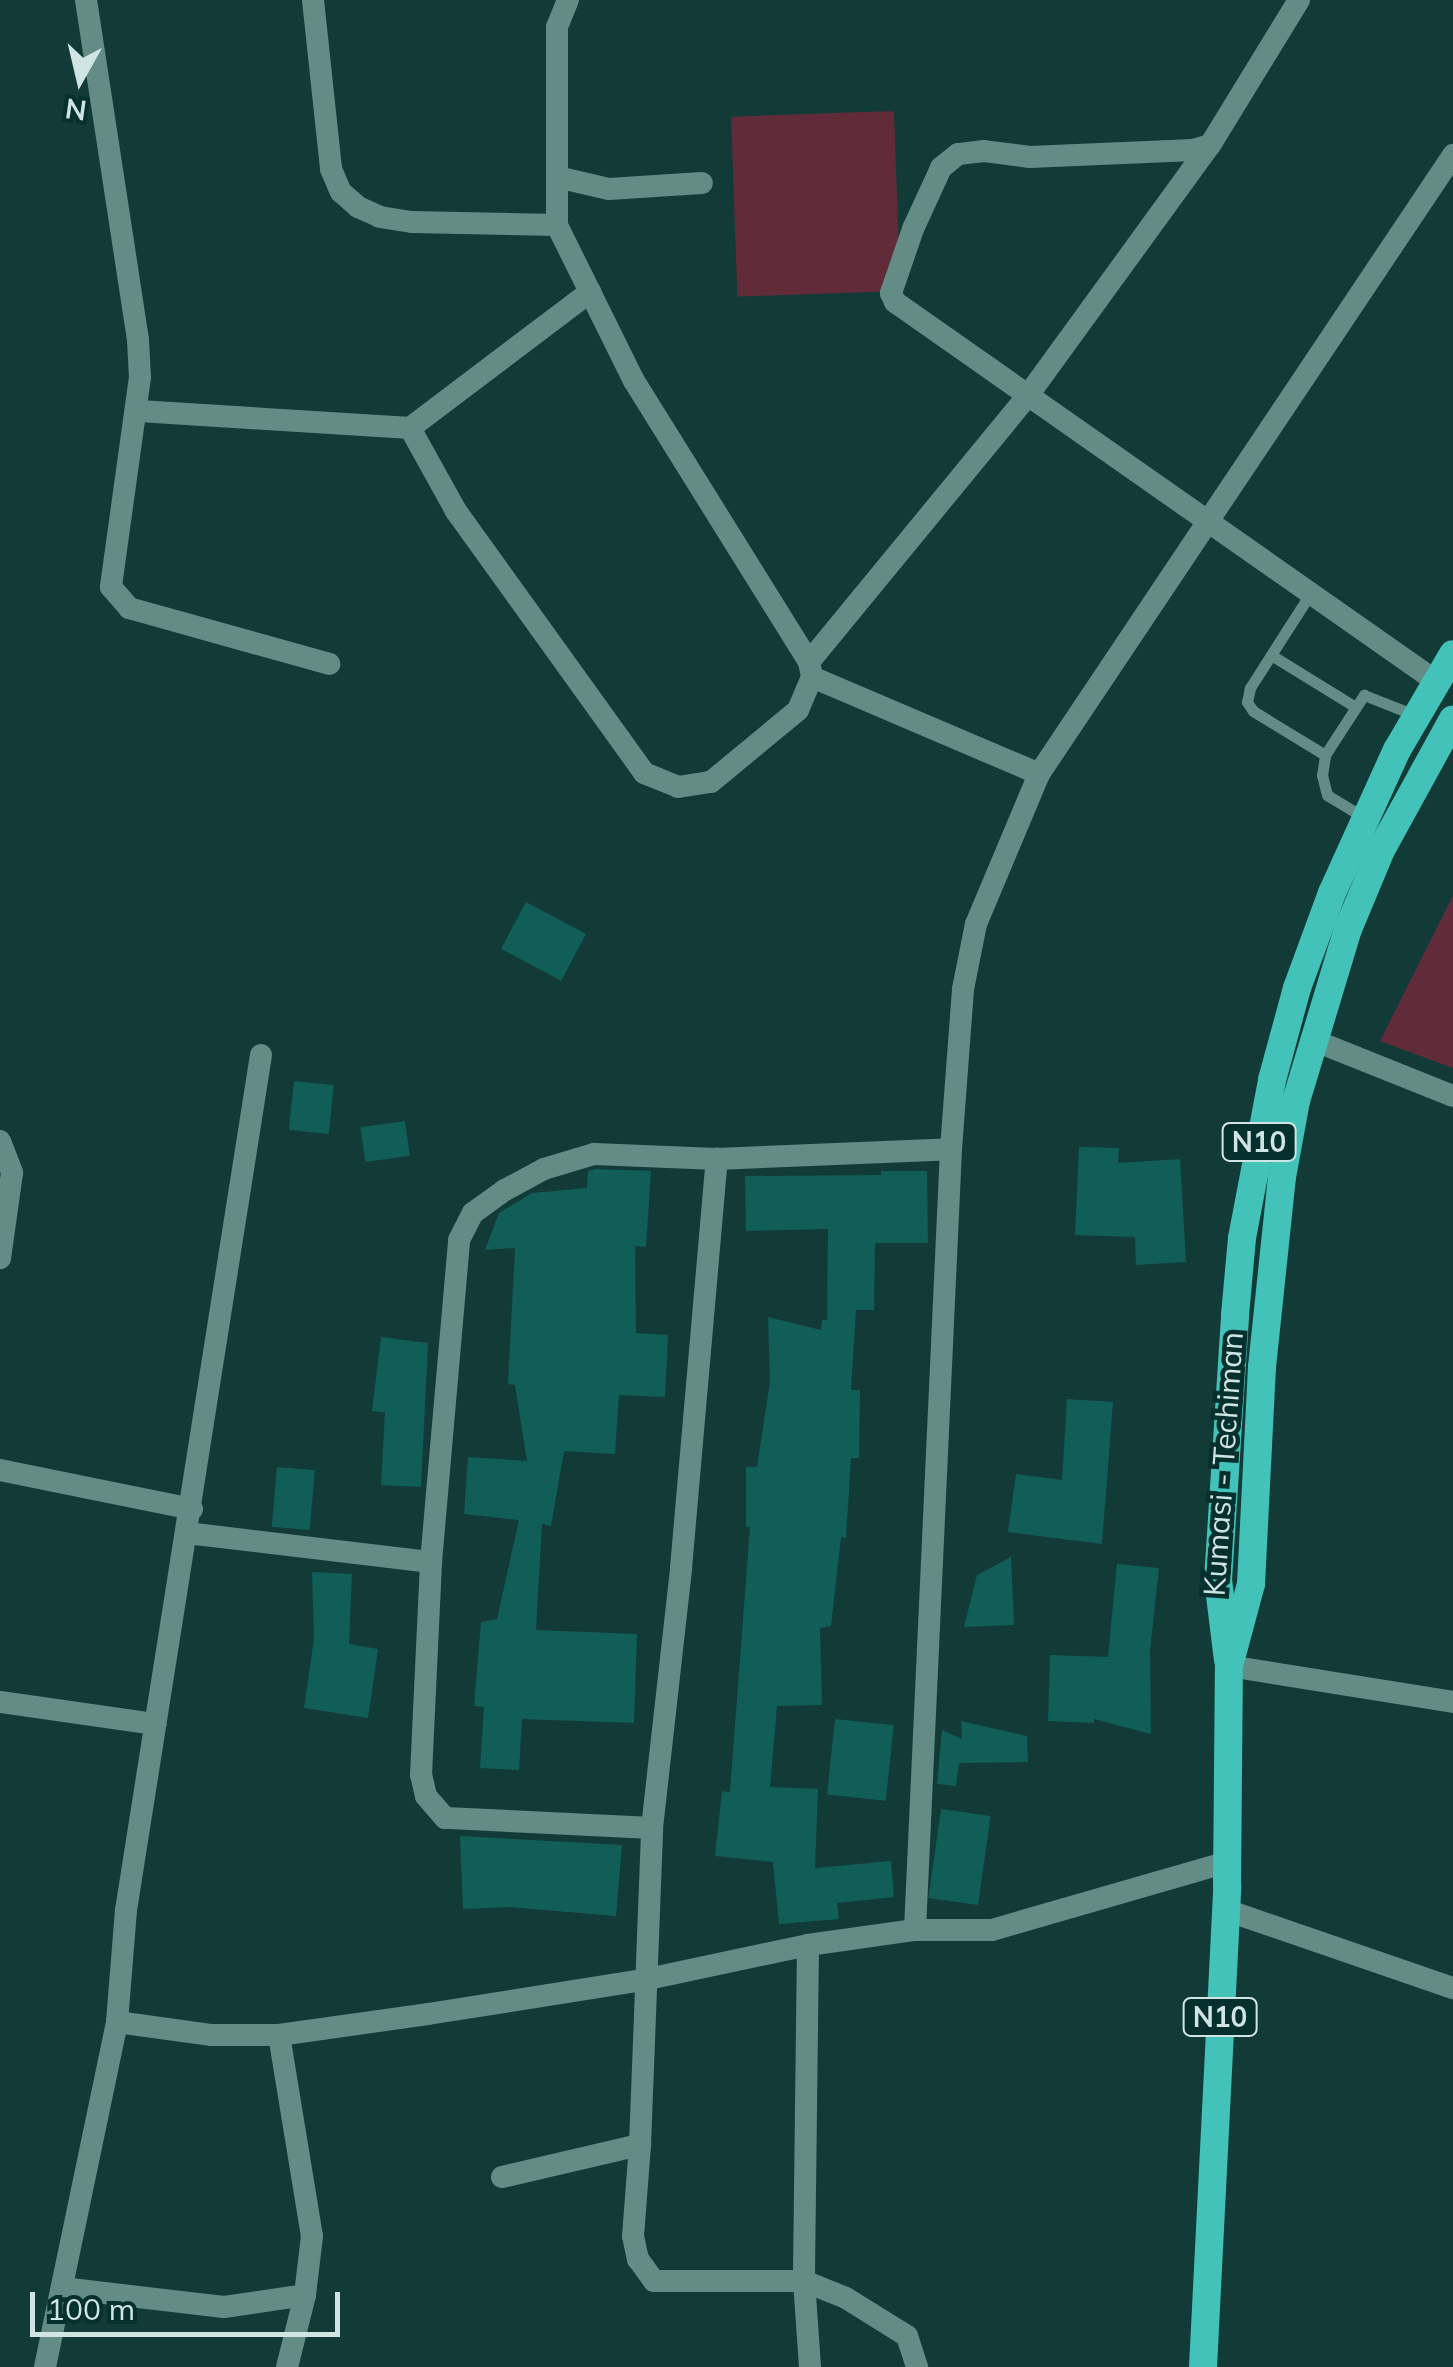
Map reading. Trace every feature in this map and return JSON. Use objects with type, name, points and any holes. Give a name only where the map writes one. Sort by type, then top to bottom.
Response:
[{"type":"highway","name":"N10","points":[[1229,1666],[1218,1612],[1218,1569],[1235,1315],[1253,1168],[1297,988],[1364,818],[1453,654]]},
{"type":"highway","name":"Kumasi - Techiman","points":[[1203,2367],[1228,1862],[1229,1666],[1251,1584],[1262,1366],[1282,1177],[1313,1040],[1348,929],[1381,850],[1453,719]]},
{"type":"street","points":[[86,0],[138,340],[139,411],[110,571],[116,598],[129,608],[329,664]]},
{"type":"street","points":[[313,0],[331,169],[341,192],[358,207],[380,217],[412,222],[557,225]]},
{"type":"street","points":[[568,0],[557,27],[557,225],[634,381],[810,669],[1039,774]]},
{"type":"street","points":[[410,428],[456,510],[644,773],[678,787],[711,782],[798,710],[810,669],[1029,394],[1210,145],[1299,0]]},
{"type":"street","points":[[1210,145],[1193,150],[1030,157],[984,151],[958,154],[941,168],[890,293],[896,302],[1437,682]]},
{"type":"street","points":[[915,1930],[950,1149],[963,989],[976,924],[1039,774],[1453,156]]},
{"type":"street","points":[[557,177],[610,189],[702,183]]},
{"type":"street","points":[[139,411],[410,428],[590,292]]},
{"type":"street","points":[[1313,1040],[1453,1096]]},
{"type":"street","points":[[45,2367],[116,2022],[126,1910],[261,1054]]},
{"type":"street","points":[[0,1141],[12,1173],[0,1258]]},
{"type":"street","points":[[652,1828],[445,1818],[432,1809],[421,1776],[432,1562],[460,1240],[472,1213],[544,1169],[594,1154],[718,1159],[950,1149]]},
{"type":"street","points":[[718,1159],[681,1568],[652,1828],[648,1979],[633,2236],[638,2259],[654,2280],[804,2281],[846,2298],[907,2336],[917,2367]]},
{"type":"street","points":[[0,1470],[192,1509]]},
{"type":"street","points":[[187,1534],[432,1562]]},
{"type":"street","points":[[1229,1666],[1453,1702]]},
{"type":"street","points":[[0,1702],[155,1724]]},
{"type":"street","points":[[116,2022],[212,2035],[279,2034],[648,1979],[808,1945],[915,1930],[992,1930],[1228,1862]]},
{"type":"street","points":[[1226,1910],[1453,1988]]},
{"type":"street","points":[[808,1945],[804,2281],[810,2367]]},
{"type":"street","points":[[279,2034],[312,2236],[305,2296],[287,2367]]},
{"type":"street","points":[[502,2177],[640,2145]]},
{"type":"street","points":[[62,2288],[229,2307],[305,2296]]},
{"type":"lane","points":[[1310,594],[1250,688],[1248,707],[1325,755]]},
{"type":"lane","points":[[1271,655],[1354,706]]},
{"type":"lane","points":[[1364,818],[1327,795],[1322,775],[1325,755],[1354,706],[1368,695],[1417,716]]},
{"type":"shaded area","points":[[894,111],[900,291],[737,297],[731,117]]},
{"type":"shaded area","points":[[1453,896],[1453,1068],[1380,1041]]},
{"type":"building","points":[[526,902],[586,934],[561,981],[501,949]]},
{"type":"building","points":[[294,1081],[334,1085],[329,1134],[289,1130]]},
{"type":"building","points":[[405,1121],[410,1156],[365,1162],[360,1127]]},
{"type":"building","points":[[1079,1147],[1119,1148],[1118,1163],[1180,1159],[1186,1262],[1136,1265],[1135,1237],[1075,1235]]},
{"type":"building","points":[[588,1171],[651,1171],[646,1247],[635,1246],[636,1333],[668,1335],[665,1397],[619,1395],[615,1454],[564,1451],[551,1526],[542,1524],[536,1630],[637,1634],[634,1723],[522,1719],[519,1770],[480,1768],[484,1707],[474,1706],[481,1622],[497,1619],[519,1520],[464,1514],[468,1457],[527,1461],[515,1385],[508,1384],[515,1248],[485,1250],[499,1213],[532,1193],[587,1188]]},
{"type":"building","points":[[881,1171],[927,1171],[928,1243],[875,1243],[874,1310],[856,1310],[851,1390],[860,1390],[859,1458],[851,1458],[846,1538],[841,1537],[831,1626],[820,1628],[822,1705],[777,1706],[770,1787],[818,1789],[815,1868],[891,1861],[894,1897],[837,1903],[839,1919],[779,1924],[773,1862],[715,1856],[722,1791],[730,1792],[750,1527],[746,1527],[746,1467],[757,1467],[770,1382],[768,1317],[821,1330],[822,1320],[827,1320],[828,1229],[746,1231],[745,1176],[881,1175]]},
{"type":"building","points":[[381,1337],[428,1343],[421,1487],[381,1485],[385,1412],[372,1411]]},
{"type":"building","points":[[1067,1399],[1113,1402],[1102,1544],[1008,1532],[1016,1474],[1062,1480]]},
{"type":"building","points":[[277,1467],[315,1470],[310,1530],[272,1527]]},
{"type":"building","points":[[1011,1557],[1014,1625],[964,1627],[977,1575]]},
{"type":"building","points":[[1117,1564],[1159,1568],[1150,1650],[1151,1734],[1094,1719],[1094,1723],[1048,1721],[1050,1655],[1108,1657]]},
{"type":"building","points":[[312,1572],[352,1574],[349,1644],[378,1649],[368,1718],[304,1708],[314,1639]]},
{"type":"building","points":[[835,1719],[894,1725],[886,1801],[827,1795]]},
{"type":"building","points":[[961,1721],[1027,1736],[1028,1762],[959,1763],[956,1786],[937,1784],[942,1730],[962,1739]]},
{"type":"building","points":[[941,1809],[991,1816],[978,1905],[928,1898]]},
{"type":"building","points":[[460,1836],[622,1845],[616,1916],[509,1907],[463,1909]]}]
